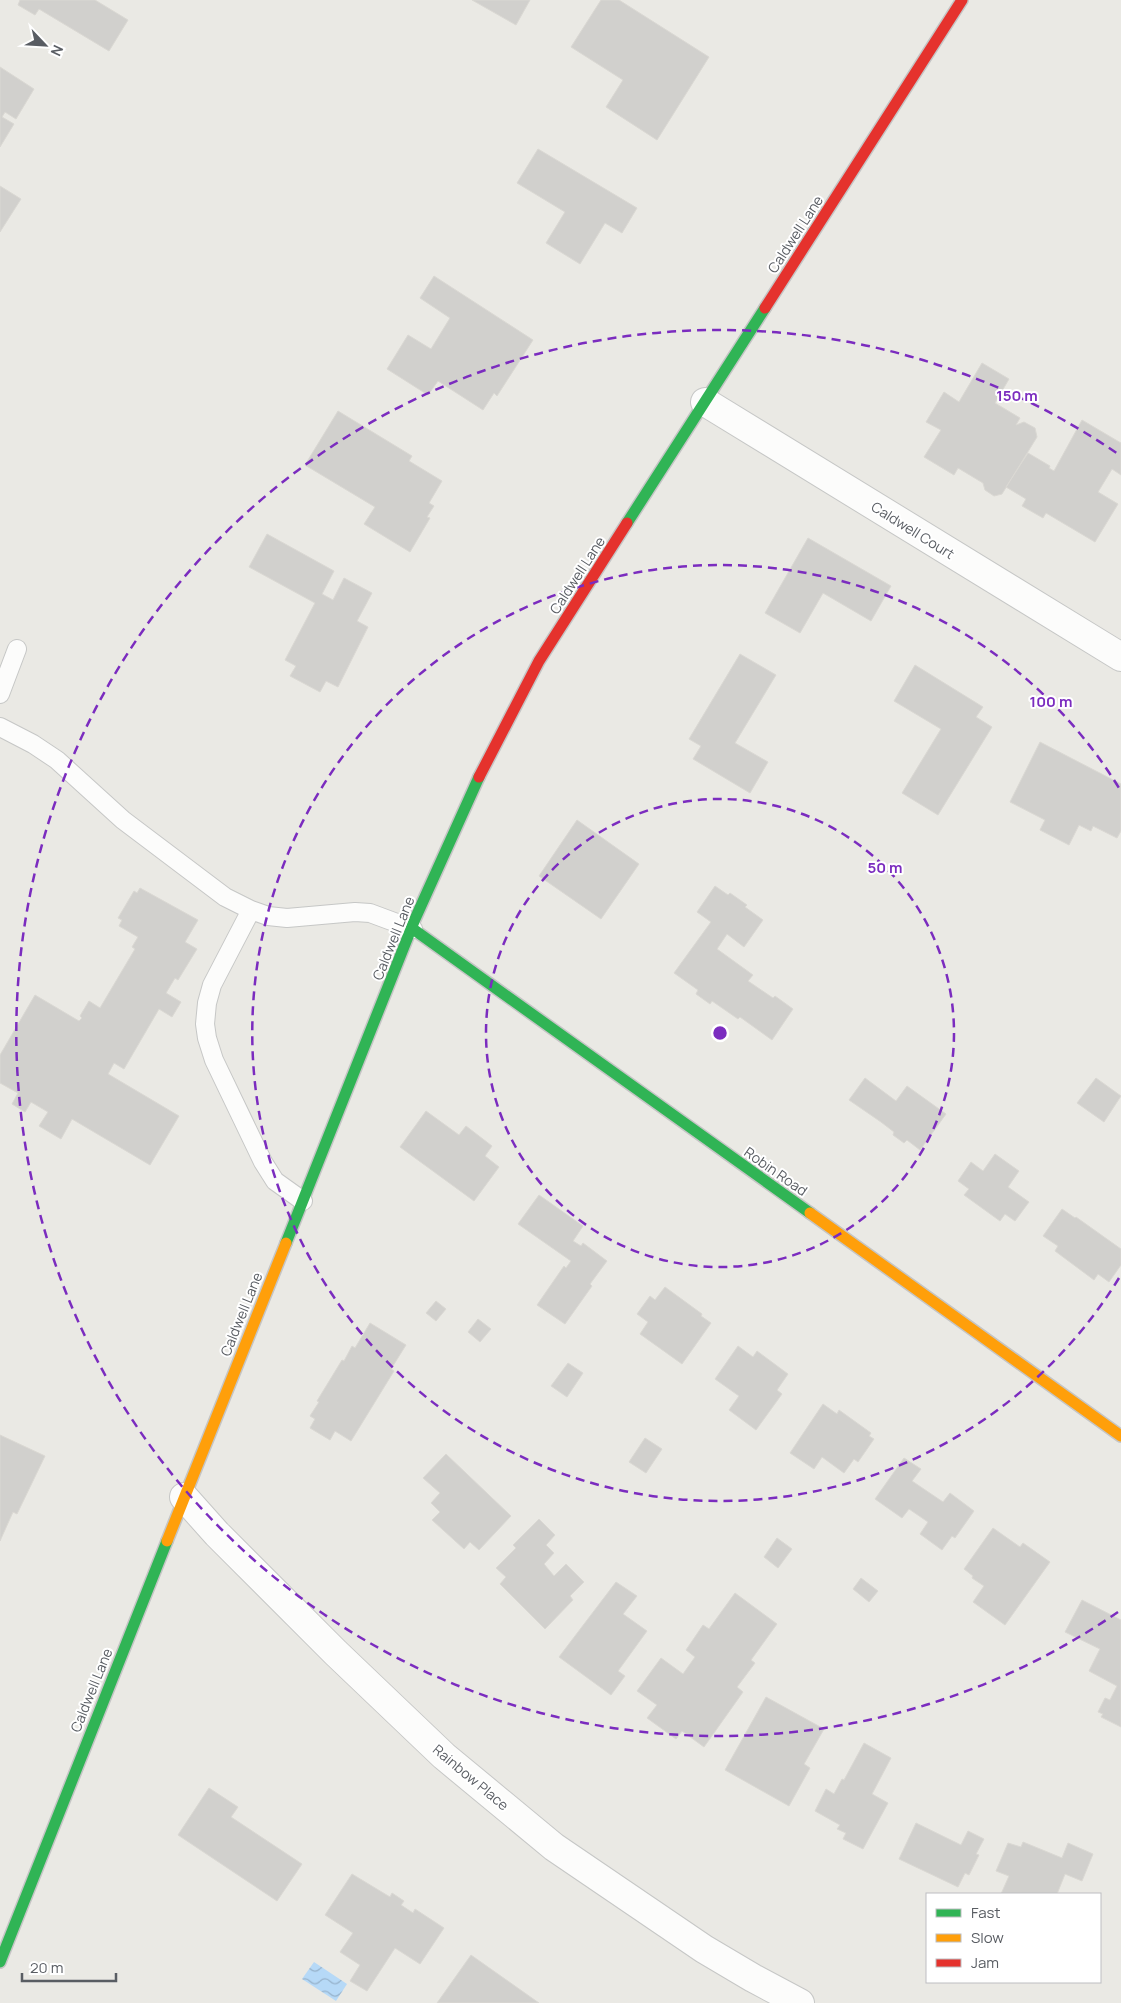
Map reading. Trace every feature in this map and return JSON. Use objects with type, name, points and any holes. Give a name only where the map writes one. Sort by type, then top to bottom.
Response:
[{"type":"street","name":"Caldwell Lane","points":[[0,1962],[303,1201],[413,929],[472,792],[539,661],[962,0]]},
{"type":"street","name":"Caldwell Court","points":[[705,402],[1121,657]]},
{"type":"street","name":"Robin Road","points":[[413,929],[1121,1436]]},
{"type":"street","name":"Rainbow Place","points":[[184,1497],[315,1632],[444,1756],[554,1847],[704,1949],[800,2003]]},
{"type":"lane","points":[[0,694],[17,649]]},
{"type":"lane","points":[[0,727],[33,744],[57,760],[122,820],[224,897],[268,916],[287,918],[355,912],[370,913],[413,929]]},
{"type":"lane","points":[[251,910],[212,985],[207,1003],[205,1024],[207,1038],[214,1060],[262,1162],[274,1181],[303,1201]]},
{"type":"water","points":[[314,1962],[347,1984],[336,2001],[302,1979]]},
{"type":"building","points":[[20,0],[95,0],[128,20],[109,51],[39,9],[35,15],[18,5]]},
{"type":"building","points":[[472,0],[530,0],[516,25]]},
{"type":"building","points":[[601,0],[619,0],[709,57],[657,140],[606,107],[623,80],[571,47]]},
{"type":"building","points":[[0,67],[34,89],[16,119],[5,112],[2,117],[14,124],[0,147]]},
{"type":"building","points":[[538,149],[637,208],[622,233],[605,223],[580,264],[546,243],[565,212],[517,183]]},
{"type":"building","points":[[0,186],[21,199],[0,232]]},
{"type":"building","points":[[434,276],[533,340],[497,396],[494,393],[483,410],[438,381],[428,395],[387,369],[408,335],[431,349],[450,318],[420,298]]},
{"type":"building","points":[[982,363],[1009,379],[995,403],[1020,418],[1016,425],[1024,422],[1035,428],[1037,437],[1002,494],[994,496],[985,490],[983,483],[958,468],[954,475],[924,457],[941,430],[926,422],[944,392],[959,402]]},
{"type":"building","points":[[338,411],[412,456],[409,461],[442,481],[429,503],[434,506],[427,517],[430,518],[410,552],[364,524],[375,507],[305,465]]},
{"type":"building","points":[[1082,420],[1121,443],[1121,475],[1112,469],[1098,492],[1118,504],[1095,542],[1046,513],[1043,518],[1022,506],[1026,499],[1006,487],[1028,453],[1050,466],[1049,468],[1054,471]]},
{"type":"building","points":[[267,534],[334,571],[322,594],[333,600],[344,578],[372,593],[357,621],[368,627],[338,687],[326,681],[320,692],[290,676],[296,666],[285,660],[315,603],[249,567]]},
{"type":"building","points":[[808,538],[891,586],[871,621],[823,593],[800,633],[765,613]]},
{"type":"building","points":[[740,654],[776,675],[735,743],[768,762],[750,793],[693,759],[701,746],[689,739]]},
{"type":"building","points":[[915,665],[983,707],[976,717],[992,727],[938,815],[902,793],[941,729],[894,701]]},
{"type":"building","points":[[1040,742],[1121,784],[1121,831],[1117,838],[1093,826],[1091,831],[1079,825],[1069,845],[1040,830],[1045,820],[1010,802]]},
{"type":"building","points":[[577,820],[639,864],[601,919],[539,876]]},
{"type":"building","points":[[715,886],[728,895],[730,893],[747,905],[745,907],[763,920],[744,947],[727,934],[717,949],[753,975],[748,981],[773,998],[775,996],[793,1009],[772,1040],[740,1017],[738,1019],[712,1001],[710,1004],[696,994],[698,990],[674,973],[711,922],[697,912]]},
{"type":"building","points":[[140,888],[198,920],[185,942],[197,949],[178,980],[175,978],[166,993],[181,1002],[172,1017],[159,1009],[124,1069],[114,1063],[108,1074],[179,1116],[150,1165],[72,1119],[61,1139],[39,1126],[48,1112],[31,1102],[25,1112],[12,1104],[18,1093],[0,1083],[0,1055],[35,995],[79,1021],[89,1001],[100,1008],[135,949],[132,947],[138,937],[119,926],[122,920],[118,918],[134,891],[137,893]]},
{"type":"building","points":[[865,1078],[896,1101],[907,1086],[946,1114],[920,1150],[907,1140],[904,1143],[893,1135],[894,1132],[849,1100]]},
{"type":"building","points":[[1096,1078],[1121,1096],[1104,1122],[1077,1103]]},
{"type":"building","points":[[426,1111],[459,1135],[466,1126],[492,1146],[485,1156],[499,1167],[474,1201],[400,1147]]},
{"type":"building","points":[[995,1154],[1019,1171],[1008,1187],[1029,1202],[1015,1221],[1005,1214],[1000,1221],[964,1195],[969,1189],[958,1181],[971,1162],[983,1171]]},
{"type":"building","points":[[539,1195],[583,1226],[573,1241],[581,1246],[583,1243],[607,1261],[565,1324],[537,1305],[564,1266],[566,1268],[571,1261],[518,1224]]},
{"type":"building","points":[[1062,1209],[1121,1249],[1121,1265],[1109,1282],[1098,1274],[1094,1280],[1055,1251],[1058,1246],[1043,1236]]},
{"type":"building","points":[[665,1287],[702,1314],[701,1316],[711,1323],[682,1364],[640,1334],[648,1322],[637,1314],[650,1296],[655,1300]]},
{"type":"building","points":[[436,1301],[446,1309],[436,1321],[426,1313]]},
{"type":"building","points":[[478,1319],[491,1329],[480,1342],[468,1332]]},
{"type":"building","points":[[370,1323],[406,1345],[391,1369],[394,1371],[351,1441],[335,1431],[330,1440],[310,1428],[315,1419],[310,1416],[342,1360],[344,1361],[352,1346],[355,1348]]},
{"type":"building","points":[[738,1346],[753,1357],[757,1351],[788,1374],[777,1390],[782,1394],[756,1430],[729,1410],[739,1396],[715,1379]]},
{"type":"building","points":[[568,1363],[583,1373],[567,1397],[551,1386]]},
{"type":"building","points":[[823,1404],[837,1414],[839,1410],[871,1433],[869,1436],[874,1439],[858,1462],[854,1459],[844,1473],[822,1457],[814,1469],[790,1453]]},
{"type":"building","points":[[0,1435],[45,1456],[17,1514],[13,1512],[0,1541]]},
{"type":"building","points":[[645,1438],[662,1449],[646,1473],[629,1462]]},
{"type":"building","points":[[446,1454],[511,1516],[479,1550],[470,1542],[464,1549],[432,1520],[440,1512],[431,1503],[440,1493],[423,1478]]},
{"type":"building","points":[[904,1458],[921,1469],[912,1481],[943,1502],[950,1493],[974,1511],[955,1538],[952,1536],[942,1550],[920,1534],[928,1522],[909,1509],[902,1518],[875,1499]]},
{"type":"building","points":[[539,1519],[555,1535],[546,1545],[554,1553],[544,1564],[554,1576],[566,1564],[584,1582],[570,1596],[573,1600],[545,1629],[500,1584],[506,1577],[496,1568],[516,1548],[513,1545]]},
{"type":"building","points":[[993,1528],[1020,1547],[1023,1543],[1050,1562],[1005,1625],[973,1602],[984,1586],[972,1578],[973,1576],[964,1569]]},
{"type":"building","points":[[777,1538],[792,1549],[778,1568],[764,1557]]},
{"type":"building","points":[[861,1578],[878,1591],[869,1602],[853,1589]]},
{"type":"building","points":[[616,1582],[637,1596],[623,1614],[647,1631],[618,1671],[625,1676],[611,1695],[559,1657]]},
{"type":"building","points":[[735,1593],[777,1624],[751,1660],[755,1663],[737,1687],[743,1692],[704,1747],[682,1731],[676,1739],[647,1718],[657,1705],[637,1691],[661,1658],[683,1674],[695,1657],[686,1650],[703,1625],[709,1629]]},
{"type":"building","points":[[1082,1600],[1121,1620],[1121,1727],[1101,1717],[1103,1714],[1098,1712],[1105,1698],[1110,1700],[1117,1686],[1089,1671],[1100,1649],[1065,1632]]},
{"type":"building","points":[[766,1697],[824,1729],[804,1764],[810,1768],[789,1806],[725,1770]]},
{"type":"building","points":[[864,1743],[891,1758],[872,1794],[888,1803],[863,1849],[843,1839],[846,1833],[837,1829],[840,1825],[815,1811],[826,1789],[834,1794],[842,1779],[844,1780]]},
{"type":"building","points":[[209,1788],[238,1807],[231,1817],[302,1864],[277,1901],[178,1835]]},
{"type":"building","points":[[916,1823],[961,1845],[968,1831],[984,1839],[976,1854],[979,1855],[969,1875],[965,1873],[958,1887],[899,1859]]},
{"type":"building","points":[[1023,1842],[1062,1858],[1068,1843],[1093,1854],[1082,1881],[1065,1874],[1057,1893],[1001,1893],[1009,1876],[996,1871],[1008,1843],[1021,1847]]},
{"type":"building","points":[[352,1874],[390,1897],[392,1893],[404,1901],[401,1905],[413,1913],[415,1909],[444,1928],[420,1964],[395,1948],[367,1991],[350,1981],[360,1965],[340,1952],[353,1933],[325,1915]]},
{"type":"building","points":[[471,1955],[539,2003],[437,2003]]},
{"type":"traffic: fast","points":[[627,523],[765,308]]},
{"type":"traffic: fast","points":[[286,1243],[415,919],[479,777]]},
{"type":"traffic: fast","points":[[413,929],[810,1213]]},
{"type":"traffic: fast","points":[[0,1962],[167,1541]]},
{"type":"traffic: slow","points":[[810,1213],[1121,1436]]},
{"type":"traffic: slow","points":[[167,1541],[286,1243]]},
{"type":"traffic: jam","points":[[765,308],[962,0]]},
{"type":"traffic: jam","points":[[479,777],[539,661],[627,523]]}]
